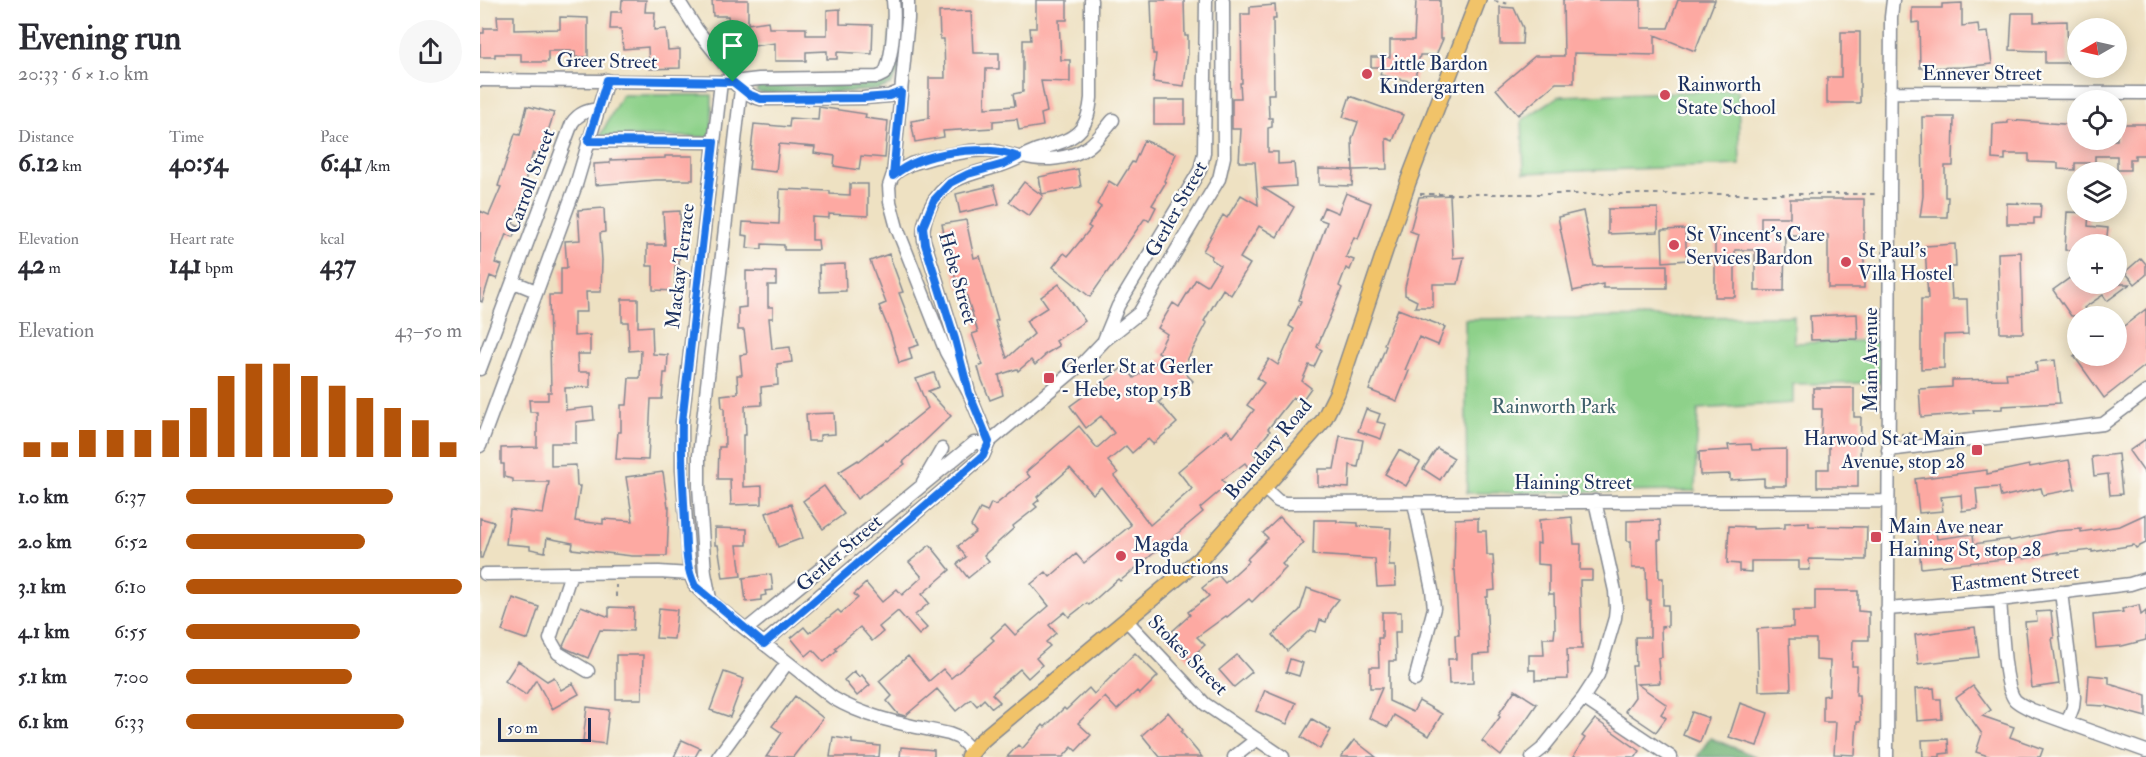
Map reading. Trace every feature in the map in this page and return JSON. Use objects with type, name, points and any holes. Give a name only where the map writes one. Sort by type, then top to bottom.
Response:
[{"type":"main road","name":"Boundary Road","points":[[970,754],[988,735],[1202,557],[1323,421],[1330,408],[1408,182],[1478,0]]},
{"type":"street","points":[[678,0],[697,30],[728,68],[732,84],[754,97],[766,99],[870,97],[889,96],[901,92]]},
{"type":"street","points":[[732,84],[759,79],[834,79],[882,76],[888,63],[894,18],[893,0]]},
{"type":"street","points":[[893,176],[908,0]]},
{"type":"street","name":"Hebe Street","points":[[969,393],[955,339],[925,244],[923,227],[934,200],[950,183],[968,174],[1004,164],[1070,138],[1085,123],[1091,98],[1091,0]]},
{"type":"street","name":"Gerler Street","points":[[1104,341],[1118,306],[1200,170],[1204,153],[1206,0]]},
{"type":"street","name":"Gerler Street","points":[[764,644],[983,456],[989,442],[1139,313],[1219,179],[1223,168],[1223,0]]},
{"type":"street","name":"Main Avenue","points":[[1887,757],[1890,17],[1893,0]]},
{"type":"street","name":"Greer Street","points":[[480,80],[607,80],[732,84]]},
{"type":"street","points":[[480,446],[576,185],[607,80]]},
{"type":"street","name":"Mackay Terrace","points":[[732,84],[714,142],[685,394],[681,454],[690,574],[695,586],[710,601],[827,694],[850,708],[881,719],[959,738],[970,754]]},
{"type":"street","name":"Mackay Terrace","points":[[710,601],[705,573],[699,455],[732,84]]},
{"type":"street","name":"Ennever Street","points":[[1890,92],[2146,93]]},
{"type":"street","name":"Carroll Street","points":[[480,369],[572,123],[578,114],[598,109]]},
{"type":"street","name":"Hebe Street","points":[[989,442],[969,393],[946,352],[897,228],[889,198],[889,186],[893,176],[908,166],[921,161],[971,151],[1001,151],[1021,157],[1045,159],[1077,153],[1093,143],[1113,120]]},
{"type":"street","points":[[588,141],[714,142]]},
{"type":"street","points":[[514,282],[536,291]]},
{"type":"street","points":[[1888,450],[2103,424],[2146,392]]},
{"type":"street","name":"Gerler Street","points":[[747,629],[974,443],[989,442]]},
{"type":"street","name":"Gerler Street","points":[[919,488],[942,449]]},
{"type":"street","points":[[681,454],[699,455]]},
{"type":"street","name":"Haining Street","points":[[1264,488],[1278,501],[1285,503],[1887,501]]},
{"type":"street","points":[[1532,757],[1541,753],[1583,698],[1603,663],[1616,608],[1615,591],[1594,501]]},
{"type":"street","points":[[1414,503],[1434,608],[1415,680]]},
{"type":"street","points":[[483,578],[519,573],[659,572],[690,574]]},
{"type":"street","points":[[571,573],[550,639],[558,653],[588,671]]},
{"type":"street","name":"Eastment Street","points":[[1887,609],[2000,600],[2130,584],[2146,579]]},
{"type":"street","points":[[2061,592],[2074,697],[2067,723]]},
{"type":"street","points":[[2000,600],[2007,675],[2009,689],[2014,699],[2032,710],[2146,751]]},
{"type":"street","name":"Stokes Street","points":[[1127,621],[1199,698],[1282,757]]},
{"type":"street","points":[[718,757],[787,663]]},
{"type":"street","points":[[1583,698],[1671,757]]},
{"type":"street","points":[[1234,757],[1257,739]]},
{"type":"path","points":[[1494,1],[1510,4]]},
{"type":"path","points":[[1420,194],[1890,194]]},
{"type":"path","points":[[1902,448],[1902,434],[1923,433]]},
{"type":"green space","points":[[896,0],[903,0],[903,5],[898,73],[891,85],[877,90],[832,93],[759,93],[756,91],[759,86],[831,86],[883,81]]},
{"type":"green space","points":[[1738,90],[1740,165],[1524,173],[1522,120],[1559,96]]},
{"type":"green space","points":[[622,95],[712,95],[712,137],[600,136]]},
{"type":"green space","name":"Rainworth Park","points":[[1794,316],[1794,343],[1880,340],[1881,383],[1793,384],[1793,403],[1698,409],[1695,491],[1467,493],[1465,319]]},
{"type":"green space","points":[[1710,738],[1757,757],[1697,757]]},
{"type":"building","points":[[622,0],[646,0],[645,12],[655,12],[654,30],[666,29],[668,50],[680,49],[680,68],[649,69],[648,47],[623,49],[621,29],[610,29],[611,12],[621,12]]},
{"type":"building","points":[[712,0],[748,0],[748,24],[768,21],[769,28],[806,28],[806,35],[827,35],[827,10],[840,9],[840,24],[873,25],[872,54],[837,52],[837,59],[827,59],[827,51],[806,52],[806,61],[775,61],[775,43],[733,49],[728,16],[713,16]]},
{"type":"building","points":[[1036,0],[1067,0],[1067,20],[1059,20],[1061,60],[1070,60],[1070,82],[1041,81],[1047,112],[1041,114],[1043,126],[1019,130],[1017,119],[993,121],[993,128],[943,131],[944,137],[915,142],[911,121],[929,118],[929,78],[945,78],[944,39],[940,39],[939,12],[971,11],[973,53],[999,53],[999,69],[986,69],[985,108],[1015,106],[1013,94],[1023,92],[1023,40],[1031,40],[1030,28],[1036,28]]},
{"type":"building","points":[[1151,0],[1184,0],[1188,53],[1184,86],[1153,82],[1156,54],[1153,54]]},
{"type":"building","points":[[1416,0],[1440,0],[1440,39],[1443,39],[1436,55],[1420,55],[1414,82],[1380,75],[1382,67],[1371,67],[1371,57],[1390,57],[1390,40],[1414,40]]},
{"type":"building","points":[[1563,0],[1641,0],[1641,28],[1668,28],[1678,0],[1715,0],[1695,51],[1655,35],[1655,55],[1574,53],[1574,83],[1556,83],[1518,115],[1496,89],[1535,56],[1564,56]]},
{"type":"building","points":[[1962,3],[1962,26],[1978,24],[1979,33],[1988,32],[1992,64],[1920,68],[1919,22],[1912,23],[1912,8],[1942,8],[1942,4]]},
{"type":"building","points":[[1275,5],[1276,19],[1273,19],[1274,94],[1268,94],[1269,118],[1272,118],[1272,127],[1268,128],[1268,152],[1278,152],[1278,164],[1294,163],[1296,186],[1263,188],[1294,207],[1277,237],[1259,226],[1240,258],[1250,264],[1231,295],[1223,289],[1204,321],[1207,323],[1182,370],[1193,381],[1178,395],[1172,389],[1159,402],[1177,423],[1153,444],[1148,439],[1132,453],[1126,446],[1108,461],[1118,473],[1114,476],[1150,525],[1192,489],[1178,471],[1227,430],[1233,437],[1254,410],[1247,405],[1264,383],[1257,378],[1269,359],[1278,365],[1294,329],[1289,326],[1301,301],[1299,300],[1327,222],[1319,219],[1324,207],[1338,213],[1346,193],[1371,203],[1358,239],[1354,237],[1346,257],[1354,260],[1350,270],[1346,268],[1339,286],[1342,288],[1317,347],[1322,350],[1314,367],[1309,365],[1302,381],[1311,388],[1301,402],[1293,397],[1253,452],[1262,464],[1252,472],[1245,463],[1222,480],[1227,485],[1200,508],[1203,512],[1165,544],[1120,581],[1118,579],[1089,605],[1087,603],[1069,617],[1065,612],[1049,625],[1056,633],[1046,642],[1050,646],[1036,658],[1042,665],[1028,678],[1020,669],[992,694],[1000,702],[992,708],[984,699],[977,706],[971,699],[956,711],[937,689],[905,716],[898,714],[887,701],[892,696],[879,681],[908,656],[929,681],[943,669],[951,678],[986,649],[994,640],[991,637],[1005,624],[1015,635],[1049,606],[1031,584],[1046,572],[1050,577],[1076,554],[1084,563],[1131,525],[1101,487],[1093,494],[1070,468],[1037,497],[1039,500],[1034,504],[1037,507],[1013,526],[1014,528],[984,555],[989,561],[968,578],[957,564],[966,557],[958,546],[976,532],[971,526],[980,509],[987,512],[991,503],[995,505],[1030,477],[1026,472],[1079,426],[1097,448],[1114,433],[1101,416],[1086,428],[1070,406],[1125,366],[1134,378],[1165,356],[1158,352],[1167,334],[1158,328],[1173,303],[1179,307],[1196,279],[1207,286],[1220,265],[1211,259],[1212,256],[1203,251],[1223,215],[1227,218],[1241,195],[1258,205],[1255,162],[1239,162],[1241,129],[1232,129],[1232,98],[1241,98],[1241,14],[1250,14],[1250,7]]},
{"type":"building","points":[[1500,7],[1514,8],[1523,28],[1522,44],[1500,44]]},
{"type":"building","points":[[2012,13],[2034,13],[2034,22],[2067,21],[2067,63],[2045,63],[2045,51],[2010,50]]},
{"type":"building","points":[[497,16],[514,16],[514,30],[560,29],[560,17],[588,18],[588,57],[575,57],[575,51],[548,51],[548,62],[521,62],[521,54],[495,54],[495,57],[480,57],[480,33],[484,33],[484,28],[498,28]]},
{"type":"building","points":[[1841,32],[1860,32],[1860,103],[1827,103],[1827,77],[1841,77]]},
{"type":"building","points":[[1350,96],[1403,115],[1393,141],[1386,138],[1387,169],[1353,170],[1352,139],[1358,122],[1343,117]]},
{"type":"building","points":[[1154,100],[1185,100],[1185,124],[1154,124]]},
{"type":"building","points":[[527,106],[554,113],[540,156],[533,153],[525,181],[529,183],[513,223],[518,225],[513,237],[506,234],[495,263],[502,265],[497,279],[490,276],[482,302],[480,301],[480,211],[489,215],[501,187],[498,186],[515,134],[520,135]]},
{"type":"building","points":[[819,107],[866,114],[865,118],[888,121],[885,158],[861,156],[859,170],[834,166],[835,156],[814,153],[815,147],[779,144],[776,172],[749,169],[754,124],[789,127],[790,118],[818,120]]},
{"type":"building","points":[[1922,117],[1954,117],[1953,166],[1945,166],[1947,217],[1920,217],[1923,196]]},
{"type":"building","points":[[2008,120],[2067,124],[2067,150],[2127,150],[2127,124],[2146,124],[2146,155],[2135,155],[2135,159],[2130,159],[2130,170],[2127,170],[2127,162],[2117,162],[2117,156],[2095,156],[2095,162],[2067,162],[2067,170],[2058,169],[2058,163],[2029,162],[2029,154],[2005,154],[2005,160],[1992,159],[1993,124],[2008,123]]},
{"type":"building","points":[[1144,140],[1176,154],[1164,181],[1166,182],[1152,205],[1156,207],[1149,221],[1145,218],[1090,297],[1053,267],[1064,253],[1068,256],[1091,228],[1088,226],[1101,207],[1097,204],[1109,181],[1117,186],[1132,162],[1134,163]]},
{"type":"building","points":[[665,156],[693,156],[693,180],[656,180],[595,185],[594,164],[610,163],[610,160],[665,158]]},
{"type":"building","points":[[1078,169],[1081,187],[1042,194],[1039,177]]},
{"type":"building","points":[[1319,169],[1353,170],[1352,186],[1319,185]]},
{"type":"building","points":[[1024,182],[1043,196],[1029,216],[1009,202]]},
{"type":"building","points":[[850,184],[868,184],[868,216],[829,214],[829,218],[812,217],[812,240],[818,240],[819,250],[784,250],[784,245],[762,244],[762,249],[747,248],[748,236],[742,235],[743,222],[779,224],[780,189],[830,191],[830,194],[850,195]]},
{"type":"building","points":[[994,185],[999,204],[960,213],[956,194]]},
{"type":"building","points":[[1450,195],[1453,258],[1464,257],[1458,284],[1433,284],[1433,307],[1415,307],[1417,301],[1405,295],[1405,287],[1418,234],[1410,231],[1419,197]]},
{"type":"building","points":[[1790,199],[1864,199],[1864,288],[1828,288],[1828,235],[1785,235],[1784,291],[1755,291],[1755,250],[1735,250],[1735,297],[1715,297],[1715,236],[1761,236],[1761,217],[1790,217]]},
{"type":"building","points":[[2007,203],[2041,204],[2040,218],[2034,218],[2034,224],[2007,224]]},
{"type":"building","points":[[604,208],[605,232],[600,233],[601,292],[586,292],[587,312],[574,312],[574,336],[590,335],[590,354],[577,354],[578,372],[590,372],[590,387],[565,388],[566,410],[593,407],[594,420],[576,422],[576,443],[551,443],[551,466],[576,465],[577,486],[580,486],[575,521],[603,524],[603,519],[633,521],[626,477],[663,472],[669,507],[667,556],[632,556],[572,549],[573,543],[547,538],[545,552],[530,549],[530,546],[506,544],[510,510],[543,514],[549,482],[513,482],[513,479],[504,477],[501,448],[537,447],[537,412],[530,412],[529,400],[548,400],[548,392],[551,392],[549,295],[561,295],[561,268],[567,268],[565,241],[580,240],[578,210]]},
{"type":"building","points":[[1658,208],[1658,232],[1608,234],[1608,209]]},
{"type":"building","points":[[680,211],[679,266],[675,266],[675,291],[653,290],[653,266],[647,266],[647,245],[665,245],[663,212]]},
{"type":"building","points":[[1583,211],[1594,266],[1667,265],[1667,288],[1603,288],[1603,284],[1573,291],[1558,217]]},
{"type":"building","points":[[2067,212],[2067,222],[2088,222],[2088,226],[2108,228],[2107,234],[2067,234],[2067,250],[2065,250]]},
{"type":"building","points":[[966,220],[974,258],[980,256],[998,320],[995,321],[1007,358],[1034,334],[1026,321],[1048,307],[1041,297],[1059,284],[1085,321],[1056,341],[1059,346],[1044,355],[1035,365],[1031,360],[1018,371],[1017,369],[999,375],[1003,395],[990,400],[978,367],[983,365],[972,334],[978,332],[964,287],[959,289],[949,258],[942,224]]},
{"type":"building","name":"St Vincent's Care Services Bardon","points":[[1685,229],[1687,260],[1663,262],[1662,230]]},
{"type":"building","points":[[1955,244],[1956,267],[1950,267],[1952,299],[1967,299],[1968,334],[1944,335],[1944,368],[1921,369],[1921,299],[1928,299],[1925,246]]},
{"type":"building","points":[[2021,252],[2023,333],[2000,333],[1998,253]]},
{"type":"building","points":[[889,254],[903,292],[899,293],[919,345],[909,348],[912,359],[899,363],[879,306],[886,303],[870,261]]},
{"type":"building","points":[[2141,258],[2146,264],[2146,275],[2135,284],[2127,274],[2127,270]]},
{"type":"building","points":[[845,264],[846,291],[820,292],[819,265]]},
{"type":"building","points":[[746,271],[776,272],[776,285],[768,285],[768,307],[773,307],[773,318],[769,318],[772,349],[790,347],[792,362],[777,364],[778,385],[761,387],[762,405],[745,406],[743,487],[762,486],[762,504],[731,505],[730,479],[718,479],[719,447],[725,447],[724,408],[722,408],[721,395],[738,393],[737,375],[742,375],[740,355],[747,354],[744,330],[738,330],[738,308],[746,307]]},
{"type":"building","points":[[2067,280],[2067,294],[2116,294],[2107,301],[2103,295],[2087,306],[2067,306],[2067,310],[2053,290]]},
{"type":"building","points":[[622,299],[638,299],[638,327],[652,326],[653,354],[668,355],[662,399],[651,399],[648,460],[616,459],[618,432],[621,432],[621,405],[627,405],[629,378],[640,378],[641,350],[629,351],[628,322],[622,322]]},
{"type":"building","points":[[1398,309],[1445,327],[1438,345],[1419,337],[1405,370],[1409,371],[1397,401],[1369,390]]},
{"type":"building","points":[[2146,309],[2146,365],[2104,398],[2081,366],[2127,366],[2127,324]]},
{"type":"building","points":[[1857,314],[1858,339],[1811,340],[1810,316]]},
{"type":"building","points":[[2055,360],[2060,403],[2002,406],[2002,409],[1973,410],[1974,413],[1921,417],[1919,389],[1952,387],[1952,380],[2007,379],[2006,373],[2037,371],[2036,362]]},
{"type":"building","points":[[934,373],[939,387],[928,391],[951,416],[903,462],[905,464],[857,499],[839,472],[887,441],[928,408],[916,379]]},
{"type":"building","points":[[1813,388],[1854,388],[1854,417],[1861,417],[1858,487],[1817,487],[1817,469],[1829,469],[1829,438],[1821,438],[1822,409],[1813,409]]},
{"type":"building","points":[[1366,409],[1380,414],[1377,422],[1386,424],[1381,439],[1358,431]]},
{"type":"building","points":[[834,413],[835,434],[820,435],[820,441],[808,441],[806,414]]},
{"type":"building","points":[[1340,436],[1363,440],[1358,467],[1350,465],[1349,488],[1318,486],[1318,469],[1334,469]]},
{"type":"building","points":[[2146,439],[2146,475],[2129,451]]},
{"type":"building","points":[[1751,444],[1752,450],[1786,449],[1786,486],[1764,486],[1764,478],[1730,480],[1730,474],[1700,475],[1699,452],[1729,450],[1728,445]]},
{"type":"building","points":[[1437,448],[1454,458],[1440,480],[1423,469]]},
{"type":"building","points":[[1399,450],[1420,462],[1406,486],[1385,474]]},
{"type":"building","points":[[2118,454],[2122,494],[2110,495],[2108,474],[2094,476],[2092,457]]},
{"type":"building","points":[[2069,460],[2075,489],[2043,495],[2041,488],[2001,497],[1999,487],[1976,489],[1978,509],[1962,511],[1961,495],[1941,497],[1943,511],[1919,513],[1915,479],[1987,470],[1987,474],[2029,465],[2030,467]]},
{"type":"building","points":[[824,486],[844,514],[823,529],[803,501]]},
{"type":"building","points":[[791,504],[803,538],[778,547],[766,513]]},
{"type":"building","points":[[2146,514],[2146,543],[2136,548],[2134,545],[2092,552],[2092,550],[2058,554],[2058,552],[2024,559],[2023,557],[1921,568],[1918,534],[1936,532],[1937,539],[1973,534],[1974,544],[2009,539],[2010,541],[2056,531],[2081,529],[2081,532],[2120,526]]},
{"type":"building","points":[[1280,517],[1304,543],[1282,564],[1286,568],[1252,602],[1249,599],[1197,637],[1205,645],[1189,659],[1167,636],[1190,615],[1188,612],[1209,596],[1202,588],[1218,575],[1225,583],[1249,561],[1247,559],[1268,538],[1263,533]]},
{"type":"building","points":[[1572,517],[1574,544],[1581,544],[1580,570],[1592,570],[1592,580],[1580,580],[1582,649],[1567,649],[1568,679],[1535,680],[1535,670],[1529,670],[1529,655],[1544,655],[1543,638],[1554,638],[1555,628],[1554,594],[1549,594],[1549,565],[1537,564],[1537,543],[1540,544],[1539,520]]},
{"type":"building","points":[[480,518],[494,522],[482,558],[480,558]]},
{"type":"building","points":[[1478,518],[1478,531],[1486,531],[1487,555],[1493,555],[1495,590],[1488,591],[1488,597],[1486,597],[1489,654],[1473,655],[1473,683],[1449,684],[1448,659],[1456,659],[1455,635],[1459,635],[1454,570],[1455,519]]},
{"type":"building","points":[[1314,520],[1337,520],[1337,522],[1358,523],[1358,526],[1391,528],[1389,566],[1395,566],[1396,586],[1377,587],[1375,559],[1313,555]]},
{"type":"building","points":[[1660,520],[1659,578],[1663,578],[1663,605],[1668,605],[1668,626],[1661,627],[1662,657],[1658,658],[1660,683],[1637,684],[1667,705],[1661,714],[1666,718],[1656,732],[1625,711],[1635,697],[1632,666],[1636,666],[1635,637],[1650,637],[1650,600],[1647,600],[1646,568],[1632,568],[1631,541],[1627,541],[1627,521]]},
{"type":"building","points":[[1809,522],[1809,526],[1867,527],[1866,560],[1809,559],[1810,570],[1799,570],[1799,561],[1751,561],[1751,572],[1739,571],[1739,564],[1727,563],[1729,526],[1753,527],[1753,529],[1785,528],[1785,523]]},
{"type":"building","points":[[715,528],[747,529],[747,545],[737,545],[741,576],[723,578],[718,545],[715,545]]},
{"type":"building","points":[[930,545],[950,570],[922,594],[929,603],[915,615],[927,628],[919,635],[898,611],[879,627],[883,632],[872,641],[860,627],[835,648],[837,650],[824,662],[813,650],[806,656],[791,638],[804,627],[809,633],[838,610],[841,613],[858,598],[854,594],[866,583],[882,602],[897,589],[902,595],[922,577],[909,562]]},
{"type":"building","points":[[771,574],[773,590],[765,591],[766,595],[761,596],[761,600],[746,602],[743,578]]},
{"type":"building","points":[[1307,588],[1339,599],[1330,610],[1326,622],[1320,620],[1316,632],[1310,630],[1287,651],[1273,635],[1300,610]]},
{"type":"building","points":[[1815,591],[1858,591],[1858,611],[1869,612],[1869,640],[1853,640],[1852,666],[1857,666],[1856,695],[1859,695],[1860,722],[1857,722],[1855,755],[1834,754],[1836,722],[1823,722],[1823,696],[1829,695],[1830,661],[1816,660],[1816,639],[1789,639],[1791,690],[1759,691],[1757,629],[1793,627],[1793,611],[1815,611]]},
{"type":"building","points":[[513,598],[539,607],[528,640],[502,631]]},
{"type":"building","points":[[2139,605],[2141,615],[2146,611],[2146,640],[2122,646],[2096,648],[2093,615],[2123,612],[2122,609]]},
{"type":"building","points":[[581,606],[609,617],[609,607],[634,608],[633,631],[600,630],[588,658],[565,648],[563,646]]},
{"type":"building","points":[[659,608],[677,610],[674,639],[656,638]]},
{"type":"building","points":[[2051,611],[2054,638],[2052,638],[2059,684],[2032,688],[2025,622],[2037,621],[2036,612]]},
{"type":"building","points":[[1382,612],[1401,612],[1401,632],[1395,632],[1396,661],[1389,661],[1389,701],[1413,712],[1419,701],[1442,714],[1429,736],[1394,715],[1388,727],[1369,718],[1382,688],[1370,688],[1370,667],[1379,667],[1378,638],[1382,638]]},
{"type":"building","points":[[1975,627],[1979,657],[1918,664],[1915,635]]},
{"type":"building","points":[[1135,653],[1158,676],[1140,694],[1137,691],[1117,710],[1105,697],[1078,723],[1091,735],[1076,751],[1072,747],[1063,757],[1007,757],[1018,745],[1022,749],[1043,725],[1045,727],[1089,688],[1094,694]]},
{"type":"building","points":[[616,655],[643,655],[642,699],[616,699]]},
{"type":"building","points":[[1237,655],[1252,672],[1234,687],[1219,670]]},
{"type":"building","points":[[1290,659],[1303,663],[1299,676],[1286,672]]},
{"type":"building","points":[[518,661],[547,681],[554,677],[561,690],[573,683],[579,694],[552,709],[536,680],[526,695],[505,681]]},
{"type":"building","points":[[854,671],[859,677],[862,675],[870,685],[857,696],[844,680]]},
{"type":"building","points":[[724,672],[744,679],[730,717],[710,710]]},
{"type":"building","points":[[2089,675],[2109,677],[2109,684],[2146,695],[2146,717],[2105,706],[2087,705]]},
{"type":"building","points":[[1973,686],[1991,710],[1982,716],[2014,727],[2010,737],[2043,749],[2040,757],[1991,757],[1976,752],[1982,734],[1956,698]]},
{"type":"building","points":[[1934,688],[1935,699],[1941,699],[1942,719],[1917,721],[1915,689]]},
{"type":"building","points":[[1265,690],[1296,703],[1287,724],[1256,711]]},
{"type":"building","points":[[1515,690],[1537,704],[1501,756],[1482,741],[1500,717],[1498,715]]},
{"type":"building","points":[[795,696],[823,718],[793,757],[766,757],[782,733],[772,726]]},
{"type":"building","points":[[1740,703],[1768,713],[1757,746],[1729,737]]},
{"type":"building","points":[[587,707],[609,710],[605,744],[583,741]]},
{"type":"building","points":[[1168,712],[1202,757],[1160,757],[1142,735]]},
{"type":"building","points":[[1692,712],[1709,718],[1700,742],[1683,735]]},
{"type":"building","points":[[1312,719],[1331,730],[1320,749],[1301,737]]},
{"type":"building","points":[[1595,719],[1640,751],[1636,757],[1573,757],[1585,738],[1582,736]]},
{"type":"building","points":[[833,737],[852,740],[852,743],[880,746],[879,757],[830,757]]},
{"type":"building","points":[[1948,739],[1949,753],[1940,754],[1940,757],[1923,757],[1922,740]]},
{"type":"building","points":[[682,740],[700,748],[695,757],[674,757]]},
{"type":"building","points":[[1354,740],[1376,757],[1341,757]]},
{"type":"building","points":[[901,747],[934,750],[934,757],[900,757]]},
{"type":"place","name":"Little Bardon Kindergarten","points":[[1367,74]]},
{"type":"place","name":"Rainworth State School","points":[[1665,95]]},
{"type":"place","name":"St Vincent's Care Services Bardon","points":[[1674,245]]},
{"type":"place","name":"St Paul's Villa Hostel","points":[[1846,262]]},
{"type":"place","name":"Gerler St at Gerler - Hebe, stop 15B","points":[[1049,378]]},
{"type":"place","name":"Harwood St at Main Avenue, stop 28","points":[[1977,450]]},
{"type":"place","name":"Main Ave near Haining St, stop 28","points":[[1876,537]]},
{"type":"place","name":"Magda Productions","points":[[1121,556]]},
{"type":"route","points":[[607,80],[733,82],[748,94],[761,99],[864,98],[889,96],[901,92],[893,176],[901,169],[921,161],[955,153],[990,150],[1018,157],[1004,164],[968,174],[950,183],[934,200],[923,227],[925,244],[955,339],[969,393],[989,442],[983,456],[764,644],[710,601],[695,586],[690,574],[687,553],[681,454],[682,422],[714,142],[588,141],[607,80]]}]
